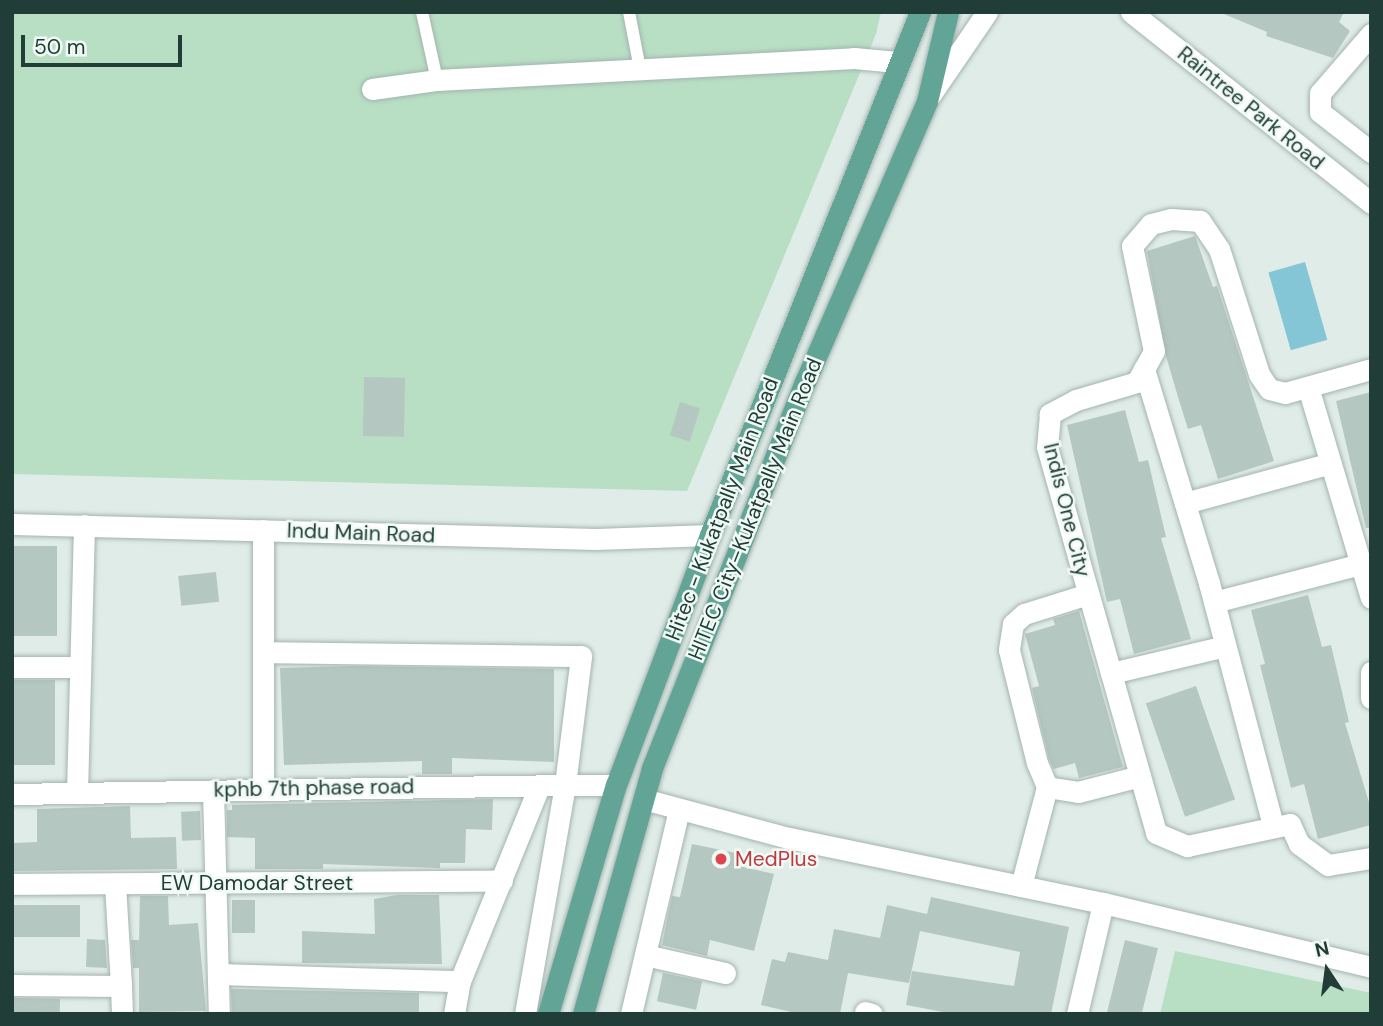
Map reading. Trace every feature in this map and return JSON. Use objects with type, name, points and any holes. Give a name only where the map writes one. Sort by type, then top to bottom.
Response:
[{"type":"main road","name":"Hitec - Kukatpally Main Road","points":[[548,1014],[616,785],[710,534],[897,62],[920,12]]},
{"type":"main road","name":"HITEC City–Kukatpally Main Road","points":[[583,1014],[652,768],[805,382],[927,101],[948,12]]},
{"type":"street","points":[[927,101],[987,12]]},
{"type":"street","name":"Raintree Park Road","points":[[1131,12],[1371,203]]},
{"type":"street","points":[[1371,34],[1320,93],[1320,112],[1371,152]]},
{"type":"street","points":[[372,89],[437,80],[640,69],[854,58],[897,62]]},
{"type":"street","points":[[1371,369],[1285,394],[1269,389],[1259,374],[1219,249],[1200,221],[1171,219],[1151,224],[1132,246],[1154,351],[1144,369],[1214,603],[1273,826],[1290,824],[1298,844],[1328,865],[1371,858]]},
{"type":"street","name":"Indis One City","points":[[1144,369],[1137,382],[1076,400],[1050,414],[1046,447],[1156,833],[1167,841],[1187,846],[1273,826]]},
{"type":"street","points":[[1308,387],[1371,598]]},
{"type":"street","points":[[1185,503],[1331,463]]},
{"type":"street","name":"Indu Main Road","points":[[12,524],[624,540],[710,534]]},
{"type":"street","points":[[77,793],[84,525]]},
{"type":"street","points":[[263,530],[264,789]]},
{"type":"street","points":[[1214,603],[1361,564]]},
{"type":"street","points":[[1021,886],[1047,787],[1037,764],[1009,650],[1013,624],[1024,614],[1088,594]]},
{"type":"street","points":[[1111,673],[1225,646]]},
{"type":"street","points":[[263,652],[580,656],[565,785],[525,1014]]},
{"type":"street","points":[[12,667],[79,667]]},
{"type":"street","points":[[1371,672],[1371,698]]},
{"type":"street","points":[[1047,787],[1077,792],[1140,776]]},
{"type":"street","name":"kphb 7th phase road","points":[[12,794],[616,785]]},
{"type":"street","points":[[454,1014],[460,981],[540,786]]},
{"type":"street","points":[[213,790],[219,1014]]},
{"type":"street","points":[[644,799],[679,810],[1102,903],[1371,967]]},
{"type":"street","points":[[631,1014],[679,810]]},
{"type":"street","name":"EW Damodar Street","points":[[12,884],[502,881]]},
{"type":"street","points":[[115,884],[122,1014]]},
{"type":"street","points":[[1077,1014],[1102,903]]},
{"type":"street","points":[[645,955],[725,973]]},
{"type":"street","points":[[218,974],[460,981]]},
{"type":"street","points":[[12,985],[121,986]]},
{"type":"lane","points":[[422,12],[437,80]]},
{"type":"lane","points":[[629,12],[640,69]]},
{"type":"green space","points":[[12,12],[881,12],[876,34],[687,491],[12,474]]},
{"type":"green space","points":[[1175,951],[1371,993],[1371,1014],[1160,1014]]},
{"type":"water","points":[[1305,262],[1327,340],[1291,350],[1268,272]]},
{"type":"building","points":[[1219,12],[1344,12],[1339,22],[1350,31],[1333,58],[1266,36],[1267,32]]},
{"type":"building","points":[[1195,236],[1213,287],[1217,286],[1274,461],[1218,479],[1201,425],[1188,429],[1178,397],[1166,356],[1147,251]]},
{"type":"building","points":[[364,377],[405,378],[404,437],[363,436]]},
{"type":"building","points":[[1371,392],[1371,528],[1366,528],[1336,401]]},
{"type":"building","points":[[680,402],[700,408],[690,442],[670,435]]},
{"type":"building","points":[[1125,410],[1139,462],[1148,460],[1166,537],[1161,538],[1191,639],[1134,654],[1120,599],[1107,602],[1067,425]]},
{"type":"building","points":[[12,546],[57,546],[57,636],[12,636]]},
{"type":"building","points":[[216,572],[219,602],[181,606],[178,576]]},
{"type":"building","points":[[1308,595],[1322,647],[1331,645],[1349,722],[1345,723],[1371,809],[1371,825],[1318,839],[1304,784],[1291,788],[1260,665],[1265,664],[1251,610]]},
{"type":"building","points":[[1079,611],[1123,767],[1079,778],[1075,763],[1054,769],[1049,759],[1032,688],[1039,686],[1025,634],[1055,625],[1053,619]]},
{"type":"building","points":[[350,666],[554,669],[554,762],[452,758],[452,774],[422,774],[422,761],[284,765],[280,668]]},
{"type":"building","points":[[12,680],[55,680],[55,765],[12,765]]},
{"type":"building","points":[[1196,686],[1235,799],[1185,817],[1146,703]]},
{"type":"building","points":[[493,799],[492,830],[466,829],[465,863],[440,863],[440,868],[323,864],[323,869],[255,869],[255,838],[227,837],[227,810],[232,810],[232,805]]},
{"type":"building","points":[[130,806],[131,838],[176,837],[177,869],[14,871],[14,843],[37,842],[37,809]]},
{"type":"building","points":[[200,811],[201,840],[182,841],[181,812]]},
{"type":"building","points":[[692,844],[736,853],[734,865],[774,874],[754,951],[710,940],[707,956],[662,945],[672,896],[680,897]]},
{"type":"building","points":[[397,895],[439,895],[442,964],[302,963],[302,931],[375,934],[374,899]]},
{"type":"building","points":[[140,896],[168,896],[169,925],[198,923],[206,1011],[139,1012],[139,968],[133,968],[131,940],[139,940]]},
{"type":"building","points":[[931,897],[1069,927],[1051,1014],[954,1014],[906,1005],[912,971],[1014,986],[1020,952],[920,931],[909,983],[848,973],[840,1014],[800,1014],[761,1005],[772,959],[785,962],[788,952],[828,960],[834,929],[880,938],[887,905],[927,914]]},
{"type":"building","points":[[232,900],[255,900],[255,933],[232,933]]},
{"type":"building","points":[[12,905],[80,905],[80,937],[12,937]]},
{"type":"building","points":[[87,939],[105,940],[107,968],[86,967]]},
{"type":"building","points":[[1125,940],[1158,948],[1142,1014],[1107,1014]]},
{"type":"building","points":[[663,973],[702,981],[696,1010],[657,1001]]},
{"type":"building","points":[[231,989],[419,993],[419,1014],[232,1014]]},
{"type":"building","points":[[12,998],[60,999],[60,1014],[12,1014]]},
{"type":"place","name":"MedPlus","points":[[721,859]]}]
